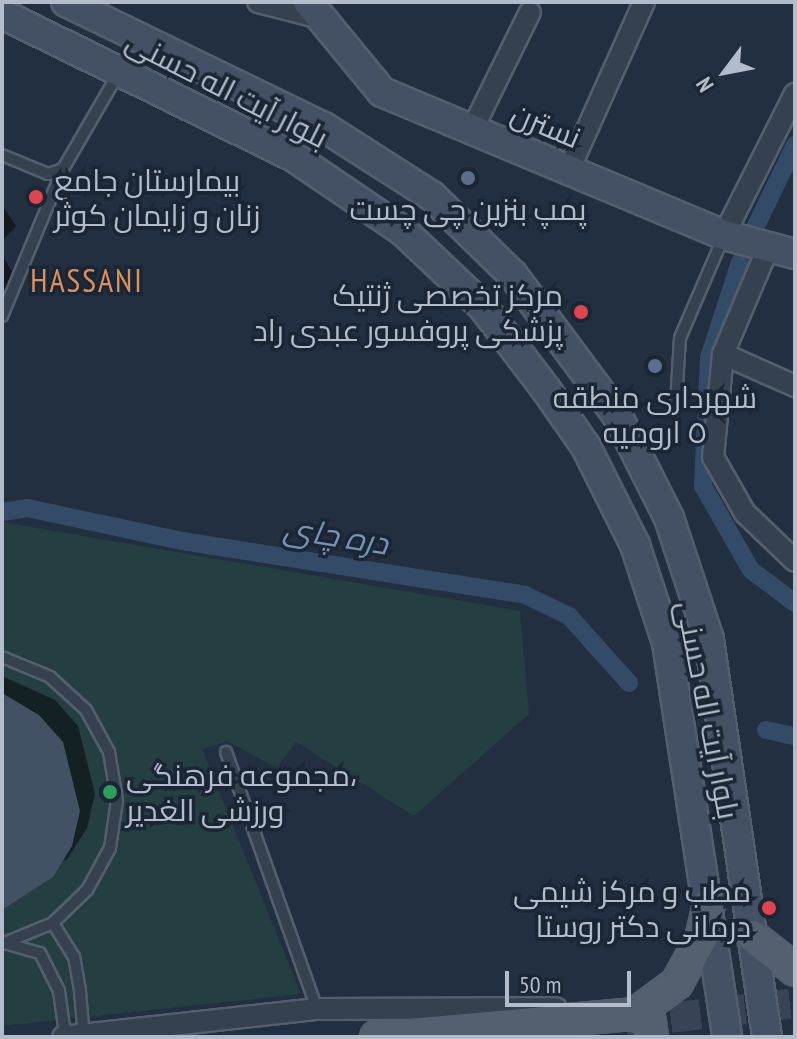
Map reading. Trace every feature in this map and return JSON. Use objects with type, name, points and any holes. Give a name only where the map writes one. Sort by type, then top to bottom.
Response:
[{"type":"main road","name":"بلوار آیت اله حسنی","points":[[66,2],[324,127],[432,196],[513,275],[617,415],[669,518],[709,639],[765,1025]]},
{"type":"main road","name":"نسترن","points":[[315,10],[382,92],[724,235],[781,251]]},
{"type":"main road","name":"بلوار آیت اله حسنی","points":[[2,14],[294,157],[403,231],[483,307],[545,388],[586,447],[635,545],[667,643],[726,1028]]},
{"type":"main road","points":[[376,1037],[596,1018],[644,1026],[677,983],[709,904]]},
{"type":"main road","points":[[752,936],[795,970]]},
{"type":"main road","points":[[720,983],[758,977]]},
{"type":"street","points":[[258,2],[315,10]]},
{"type":"street","points":[[568,172],[644,2]]},
{"type":"street","points":[[472,130],[530,12]]},
{"type":"street","points":[[724,235],[795,94]]},
{"type":"street","points":[[781,251],[723,354],[713,457],[745,513],[795,561]]},
{"type":"street","points":[[723,354],[795,386]]},
{"type":"street","points":[[63,1037],[317,1009],[584,1008],[596,1018]]},
{"type":"lane","points":[[2,316],[63,169],[119,72]]},
{"type":"lane","points":[[2,155],[48,174],[63,169]]},
{"type":"lane","points":[[676,403],[680,338],[724,235]]},
{"type":"lane","points":[[2,657],[50,677],[86,710],[109,752],[117,800],[110,848],[87,890],[53,923],[5,944]]},
{"type":"lane","points":[[226,752],[317,1009]]},
{"type":"lane","points":[[5,944],[40,953],[59,991],[64,1027],[74,1036],[83,1026],[74,957],[53,923]]},
{"type":"green space","name":"مجموعه فرهنگی، ورزشی الغدیر","points":[[2,522],[520,611],[529,714],[414,816],[296,742],[277,768],[227,741],[202,749],[301,994],[2,1026]]},
{"type":"building","points":[[2,693],[39,715],[63,742],[80,811],[72,846],[53,877],[2,910]]},
{"type":"waterway","points":[[753,232],[795,145]]},
{"type":"waterway","points":[[740,262],[709,358],[703,486],[751,570],[795,603]]},
{"type":"waterway","name":"دره چای","points":[[2,512],[27,508],[182,541],[525,595],[569,616],[629,683]]},
{"type":"waterway","name":"دره چای","points":[[766,730],[795,736]]},
{"type":"tunnel","points":[[626,1023],[795,1003]]},
{"type":"place","name":"پمپ بنزین چى چست","points":[[468,178]]},
{"type":"place","name":"بیمارستان جامع زنان و زایمان کوثر","points":[[36,197]]},
{"type":"place","name":"مرکز تخصصی ژنتیک پزشکی پروفسور عبدی راد","points":[[581,312]]},
{"type":"place","name":"شهردارى منطقه ٥ ارومیه","points":[[655,366]]},
{"type":"place","name":"مجموعه فرهنگی، ورزشی الغدیر","points":[[110,792]]},
{"type":"place","name":"مطب و مرکز شیمی درمانی دکتر روستا","points":[[769,908]]},
{"type":"district","name":"HASSANI","points":[[87,280]]}]
